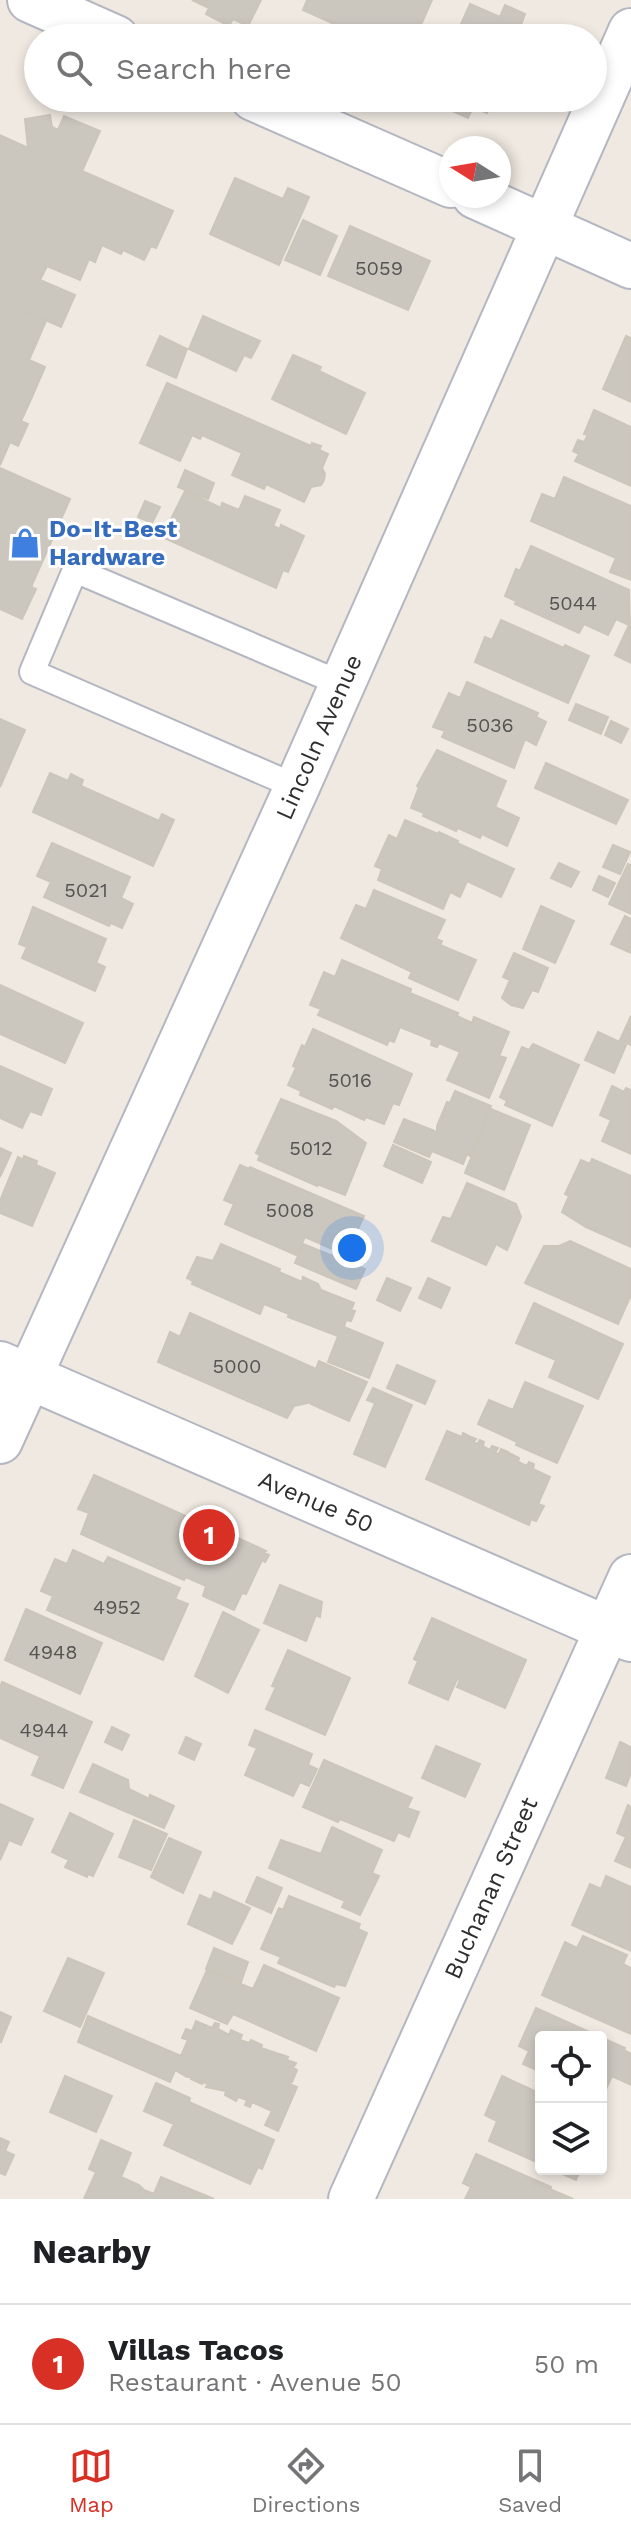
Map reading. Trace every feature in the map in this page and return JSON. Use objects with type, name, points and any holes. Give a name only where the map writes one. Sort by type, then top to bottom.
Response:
[{"type":"street","points":[[30,0],[84,24]]},
{"type":"street","name":"Lincoln Avenue","points":[[607,86],[631,31]]},
{"type":"street","points":[[285,112],[439,180]]},
{"type":"street","name":"Lincoln Avenue","points":[[0,1441],[14,1371],[297,787],[595,112]]},
{"type":"street","points":[[502,208],[631,266]]},
{"type":"street","name":"Avenue 50","points":[[14,1371],[619,1634]]},
{"type":"street","name":"Buchanan Street","points":[[351,2199],[619,1634],[631,1577]]},
{"type":"lane","points":[[297,787],[32,672],[75,570],[342,684]]},
{"type":"building","points":[[192,0],[261,0],[249,24],[233,19],[230,24],[225,24],[206,14],[209,8]]},
{"type":"building","points":[[307,0],[432,0],[421,24],[334,24],[303,10]]},
{"type":"building","points":[[470,4],[500,17],[505,5],[525,14],[521,24],[461,24]]},
{"type":"building","points":[[454,112],[471,112],[468,118]]},
{"type":"building","points":[[50,115],[52,127],[58,130],[64,116],[100,131],[82,171],[173,211],[156,248],[151,246],[144,260],[102,245],[95,262],[89,259],[80,280],[47,266],[40,280],[75,295],[61,327],[0,300],[0,135],[28,148],[25,119]]},
{"type":"building","points":[[235,178],[283,199],[288,188],[309,197],[279,265],[210,234]]},
{"type":"building","points":[[303,220],[337,236],[320,275],[285,260]]},
{"type":"building","points":[[350,226],[430,261],[408,310],[328,276]]},
{"type":"building","points":[[0,300],[46,321],[29,360],[45,367],[32,397],[0,383]]},
{"type":"building","points":[[203,316],[260,341],[251,358],[244,355],[236,371],[189,349]]},
{"type":"building","points":[[160,336],[187,349],[176,378],[147,365]]},
{"type":"building","points":[[626,336],[631,338],[631,402],[603,389]]},
{"type":"building","points":[[293,355],[321,367],[319,371],[365,393],[346,434],[272,399]]},
{"type":"building","points":[[0,383],[32,397],[21,421],[28,424],[18,446],[10,442],[0,465]]},
{"type":"building","points":[[167,383],[311,446],[312,443],[321,446],[319,450],[328,454],[322,468],[325,474],[321,485],[311,487],[304,502],[266,484],[264,489],[232,475],[242,453],[202,435],[200,439],[192,435],[180,461],[140,443]]},
{"type":"building","points":[[594,410],[631,427],[631,486],[575,461],[579,454],[573,451],[578,440],[584,442],[588,435],[584,434]]},
{"type":"building","name":"Do-It-Best Hardware","points":[[0,468],[70,499],[31,587],[36,589],[22,619],[0,609]]},
{"type":"building","points":[[185,470],[214,483],[208,499],[178,487]]},
{"type":"building","points":[[564,477],[631,506],[631,580],[610,572],[616,558],[531,521],[542,494],[555,499]]},
{"type":"building","points":[[185,491],[221,508],[222,503],[239,510],[245,496],[280,510],[273,526],[280,529],[281,525],[304,536],[288,572],[283,570],[276,588],[162,537]]},
{"type":"building","points":[[145,501],[160,507],[152,523],[138,517]]},
{"type":"building","points":[[531,546],[629,590],[631,663],[615,655],[629,625],[616,619],[608,635],[584,624],[579,633],[515,604],[516,601],[505,596],[516,569],[520,571]]},
{"type":"building","points":[[501,620],[589,656],[568,703],[475,662],[485,637],[492,640]]},
{"type":"building","points":[[467,682],[538,713],[536,717],[546,722],[536,745],[525,739],[514,768],[442,737],[445,731],[433,727],[449,693],[460,698]]},
{"type":"building","points":[[576,704],[608,717],[601,734],[569,720]]},
{"type":"building","points":[[0,719],[25,730],[0,787]]},
{"type":"building","points":[[611,721],[628,729],[621,743],[605,735]]},
{"type":"building","points":[[437,750],[506,781],[495,807],[519,818],[507,846],[482,834],[480,838],[458,828],[456,831],[411,808],[417,786]]},
{"type":"building","points":[[546,763],[628,800],[616,824],[535,788]]},
{"type":"building","points":[[50,773],[68,781],[71,774],[83,780],[81,786],[159,821],[162,814],[174,820],[153,866],[33,812]]},
{"type":"building","points":[[405,820],[439,832],[514,869],[501,897],[467,881],[460,897],[450,892],[443,909],[378,880],[382,869],[375,866],[389,835],[397,839]]},
{"type":"building","points":[[52,843],[130,877],[121,898],[133,904],[122,928],[111,923],[109,926],[44,897],[51,882],[37,876]]},
{"type":"building","points":[[613,845],[630,852],[620,874],[603,867]]},
{"type":"building","points":[[559,863],[579,872],[571,887],[551,878]]},
{"type":"building","points":[[628,864],[631,865],[631,914],[609,904]]},
{"type":"building","points":[[599,876],[615,883],[608,897],[593,890]]},
{"type":"building","points":[[374,890],[445,920],[436,939],[442,941],[440,945],[476,960],[458,1000],[409,978],[412,972],[341,938],[356,905],[366,909]]},
{"type":"building","points":[[541,906],[574,921],[555,963],[523,949]]},
{"type":"building","points":[[33,907],[106,939],[96,963],[105,967],[95,991],[22,958],[27,947],[19,944]]},
{"type":"building","points":[[625,916],[631,919],[631,953],[611,944]]},
{"type":"building","points":[[514,953],[548,968],[538,992],[532,990],[523,1008],[511,1005],[502,998],[510,980],[503,977]]},
{"type":"building","points":[[342,960],[411,989],[410,993],[458,1013],[457,1016],[472,1023],[474,1017],[509,1032],[499,1056],[506,1058],[489,1098],[447,1080],[460,1052],[439,1043],[437,1047],[431,1045],[432,1040],[400,1027],[394,1042],[389,1040],[387,1045],[318,1015],[321,1009],[310,1005],[324,972],[335,977]]},
{"type":"building","points":[[0,985],[83,1023],[65,1063],[0,1034]]},
{"type":"building","points":[[631,1016],[631,1045],[620,1040]]},
{"type":"building","points":[[313,1029],[412,1074],[399,1105],[393,1103],[384,1124],[366,1117],[364,1120],[334,1106],[332,1109],[300,1095],[301,1091],[288,1085],[302,1045],[305,1047]]},
{"type":"building","points":[[598,1032],[626,1045],[614,1073],[585,1060]]},
{"type":"building","points":[[533,1044],[579,1065],[552,1126],[505,1105],[507,1101],[500,1097],[522,1047],[529,1050]]},
{"type":"building","points":[[0,1066],[52,1089],[41,1115],[30,1111],[22,1128],[0,1118]]},
{"type":"building","points":[[612,1086],[624,1092],[626,1088],[631,1090],[631,1154],[602,1141],[611,1120],[600,1115]]},
{"type":"building","points":[[455,1091],[491,1106],[470,1156],[467,1154],[463,1164],[432,1151],[429,1157],[394,1142],[404,1119],[437,1132],[447,1102],[450,1103]]},
{"type":"building","points":[[281,1099],[336,1121],[366,1143],[345,1195],[258,1160],[260,1155],[256,1153]]},
{"type":"building","points":[[491,1109],[530,1125],[504,1190],[465,1173]]},
{"type":"building","points":[[393,1145],[431,1162],[422,1183],[384,1166]]},
{"type":"building","points":[[0,1148],[11,1153],[0,1177]]},
{"type":"building","points":[[24,1156],[55,1173],[32,1226],[0,1213],[0,1201],[18,1157],[23,1160]]},
{"type":"building","points":[[592,1159],[631,1176],[631,1247],[586,1227],[562,1212],[569,1196],[565,1194],[581,1160],[590,1164]]},
{"type":"building","points":[[240,1165],[364,1216],[346,1255],[305,1237],[296,1255],[225,1224],[234,1204],[224,1200]]},
{"type":"building","points":[[467,1183],[516,1204],[521,1217],[507,1250],[496,1244],[486,1265],[432,1241],[443,1217],[451,1219]]},
{"type":"building","points":[[570,1241],[631,1269],[631,1295],[618,1324],[525,1283],[544,1246],[559,1246]]},
{"type":"building","points":[[221,1244],[280,1269],[279,1272],[302,1282],[303,1277],[318,1284],[321,1290],[354,1303],[351,1321],[346,1320],[344,1327],[383,1343],[369,1378],[328,1362],[338,1336],[288,1317],[289,1314],[264,1304],[260,1314],[192,1284],[193,1281],[187,1278],[197,1257],[213,1261]]},
{"type":"building","points":[[303,1244],[365,1269],[356,1289],[295,1263]]},
{"type":"building","points":[[387,1278],[411,1288],[400,1311],[377,1300]]},
{"type":"building","points":[[428,1278],[450,1288],[441,1308],[419,1298]]},
{"type":"building","points":[[534,1303],[623,1344],[598,1399],[549,1377],[556,1360],[516,1343]]},
{"type":"building","points":[[190,1313],[316,1369],[319,1361],[367,1382],[349,1421],[312,1402],[294,1406],[287,1418],[158,1362],[170,1332],[180,1337]]},
{"type":"building","points":[[397,1365],[435,1381],[425,1404],[387,1388]]},
{"type":"building","points":[[525,1382],[583,1406],[557,1463],[478,1424],[489,1400],[513,1410]]},
{"type":"building","points":[[373,1388],[412,1405],[385,1467],[354,1454],[375,1403],[367,1400]]},
{"type":"building","points":[[447,1431],[462,1437],[463,1433],[469,1436],[468,1440],[471,1437],[476,1439],[473,1442],[477,1444],[480,1440],[490,1450],[492,1446],[498,1448],[495,1453],[499,1454],[501,1449],[508,1452],[506,1457],[509,1453],[527,1466],[529,1462],[534,1464],[533,1469],[550,1477],[538,1504],[544,1506],[536,1521],[531,1519],[529,1525],[426,1479]]},
{"type":"building","points":[[94,1475],[188,1517],[178,1542],[196,1550],[194,1555],[212,1563],[227,1533],[266,1551],[264,1553],[269,1555],[265,1562],[262,1560],[246,1594],[242,1593],[234,1610],[203,1596],[206,1586],[186,1577],[184,1580],[81,1534],[89,1513],[78,1509]]},
{"type":"building","points":[[73,1550],[104,1564],[108,1557],[180,1588],[175,1599],[188,1604],[163,1660],[47,1610],[53,1596],[41,1591],[55,1559],[67,1564]]},
{"type":"building","points":[[280,1585],[322,1602],[320,1617],[316,1615],[306,1641],[264,1623]]},
{"type":"building","points":[[26,1609],[102,1643],[80,1694],[5,1660]]},
{"type":"building","points":[[223,1612],[259,1630],[228,1693],[195,1676]]},
{"type":"building","points":[[432,1618],[526,1660],[505,1708],[457,1687],[460,1680],[457,1679],[448,1700],[409,1683],[418,1661],[414,1659]]},
{"type":"building","points":[[288,1650],[350,1678],[325,1735],[266,1709],[276,1687],[272,1686]]},
{"type":"building","points":[[2,1682],[92,1722],[63,1788],[32,1775],[40,1756],[0,1738]]},
{"type":"building","points":[[112,1727],[129,1735],[122,1750],[105,1742]]},
{"type":"building","points":[[255,1730],[312,1754],[308,1765],[317,1769],[309,1786],[300,1782],[293,1796],[245,1775],[257,1748],[249,1745]]},
{"type":"building","points":[[186,1737],[201,1744],[194,1760],[179,1753]]},
{"type":"building","points":[[620,1742],[631,1747],[631,1773],[626,1786],[606,1778]]},
{"type":"building","points":[[436,1746],[480,1764],[465,1797],[422,1778]]},
{"type":"building","points":[[324,1760],[412,1798],[407,1808],[419,1812],[409,1837],[398,1832],[394,1841],[303,1807]]},
{"type":"building","points":[[93,1764],[128,1780],[129,1789],[174,1806],[164,1828],[80,1792]]},
{"type":"building","points":[[0,1804],[33,1819],[21,1845],[9,1840],[0,1860]]},
{"type":"building","points":[[628,1805],[631,1807],[631,1868],[615,1861],[626,1837],[617,1833]]},
{"type":"building","points":[[70,1813],[113,1834],[93,1876],[88,1874],[87,1877],[65,1867],[69,1860],[52,1852]]},
{"type":"building","points":[[134,1820],[167,1834],[151,1870],[119,1857]]},
{"type":"building","points":[[332,1827],[382,1850],[372,1873],[379,1876],[360,1915],[342,1907],[345,1901],[269,1868],[281,1840],[321,1854]]},
{"type":"building","points":[[169,1838],[201,1852],[183,1893],[151,1877]]},
{"type":"building","points":[[606,1876],[631,1887],[631,1951],[572,1925],[590,1884],[601,1889]]},
{"type":"building","points":[[257,1877],[282,1888],[271,1913],[246,1902]]},
{"type":"building","points":[[214,1892],[250,1908],[232,1944],[188,1924],[200,1895],[211,1900]]},
{"type":"building","points":[[289,1896],[360,1924],[358,1929],[367,1933],[345,1986],[336,1984],[334,1987],[278,1963],[281,1957],[261,1949],[279,1908],[283,1910]]},
{"type":"building","points":[[583,1936],[627,1955],[623,1964],[631,1968],[631,2034],[542,1995],[565,1942],[577,1948]]},
{"type":"building","points":[[214,1948],[248,1962],[241,1982],[206,1969]]},
{"type":"building","points":[[68,1958],[104,1973],[80,2027],[44,2011]]},
{"type":"building","points":[[264,1965],[339,1998],[316,2051],[233,2014],[227,2024],[190,2008],[207,1970],[253,1989]]},
{"type":"building","points":[[536,2008],[588,2031],[535,2031],[535,2069],[523,2064],[529,2051],[519,2046]]},
{"type":"building","points":[[0,2012],[11,2017],[1,2042],[0,2041]]},
{"type":"building","points":[[88,2016],[181,2056],[188,2040],[182,2038],[186,2029],[192,2031],[196,2021],[212,2028],[215,2023],[219,2024],[218,2029],[229,2035],[231,2030],[242,2035],[240,2040],[249,2043],[251,2040],[262,2045],[261,2048],[288,2057],[287,2060],[296,2063],[293,2068],[297,2070],[292,2082],[287,2083],[297,2087],[278,2131],[265,2125],[272,2111],[252,2102],[250,2107],[245,2105],[247,2100],[238,2097],[236,2101],[225,2095],[226,2091],[206,2087],[208,2084],[175,2070],[170,2082],[78,2042]]},
{"type":"building","points":[[607,2040],[631,2054],[631,2085],[612,2076],[607,2087]]},
{"type":"building","points":[[65,2076],[112,2096],[96,2132],[50,2112]]},
{"type":"building","points":[[502,2076],[535,2091],[535,2161],[489,2141],[497,2121],[485,2115]]},
{"type":"building","points":[[156,2083],[190,2098],[189,2102],[274,2140],[262,2169],[258,2167],[250,2184],[164,2145],[174,2124],[144,2111]]},
{"type":"building","points":[[0,2138],[9,2142],[5,2151],[14,2155],[5,2175],[0,2173]]},
{"type":"building","points":[[101,2140],[131,2153],[121,2177],[144,2190],[154,2194],[161,2177],[214,2199],[84,2199],[96,2172],[89,2169]]},
{"type":"building","points":[[476,2154],[573,2199],[465,2199],[471,2187],[463,2183]]},
{"type":"place","name":"Do-It-Best Hardware","points":[[25,543]]},
{"type":"place","name":"Villas Tacos","points":[[209,1535]]}]
